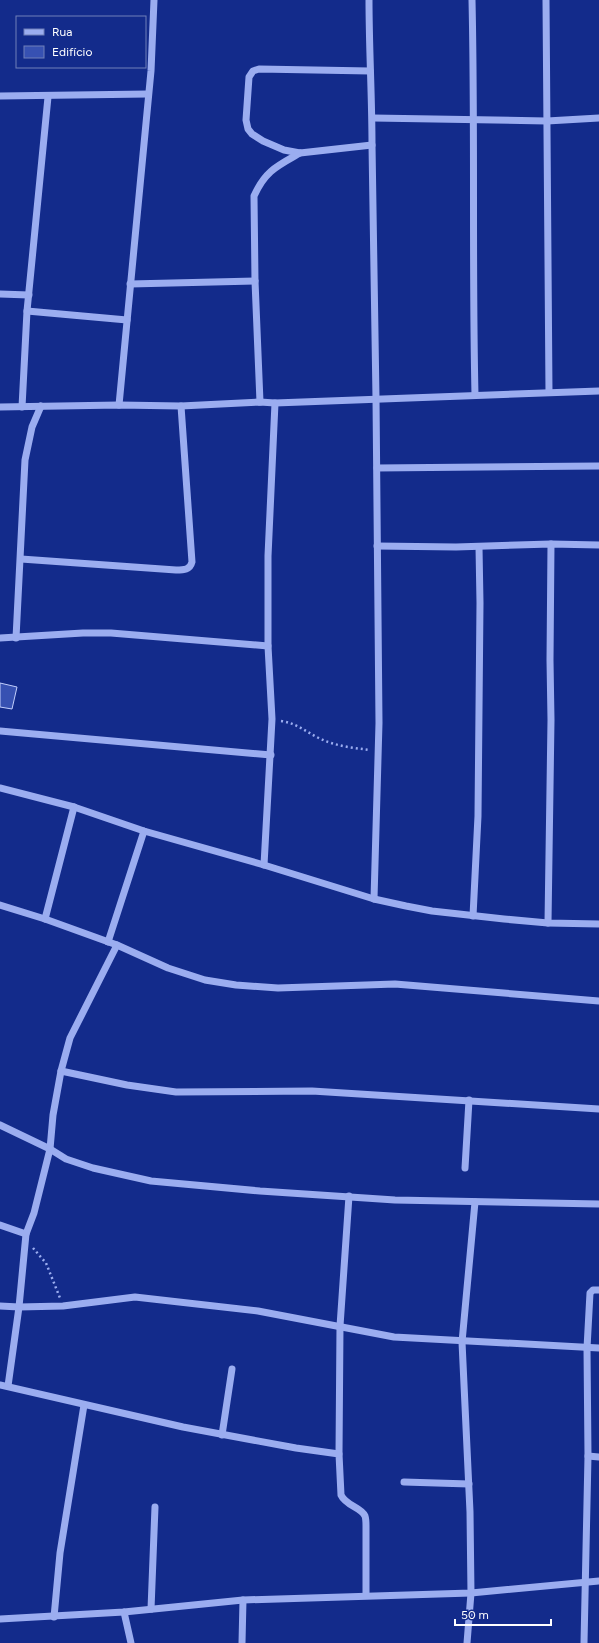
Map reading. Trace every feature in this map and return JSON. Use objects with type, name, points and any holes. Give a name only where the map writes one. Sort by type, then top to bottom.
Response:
[{"type":"street","points":[[119,405],[148,94],[154,0]]},
{"type":"street","points":[[369,0],[370,71],[373,118],[372,145],[377,468],[376,546],[378,750],[374,899]]},
{"type":"street","points":[[472,0],[474,121],[473,300],[475,395]]},
{"type":"street","points":[[546,0],[548,392]]},
{"type":"street","points":[[370,71],[259,69],[253,71],[250,73],[246,120],[248,129],[252,134],[263,141],[273,146],[300,153],[372,145]]},
{"type":"street","points":[[0,96],[148,94]]},
{"type":"street","points":[[22,407],[27,311],[48,96]]},
{"type":"street","points":[[373,118],[474,121],[547,121],[599,118]]},
{"type":"street","points":[[260,402],[255,281],[254,196],[258,186],[267,173],[300,153]]},
{"type":"street","points":[[130,284],[255,281]]},
{"type":"street","points":[[0,294],[29,295]]},
{"type":"street","points":[[27,311],[127,320]]},
{"type":"street","points":[[0,407],[119,405],[181,406],[599,391]]},
{"type":"street","points":[[264,865],[272,719],[268,646],[268,556],[275,403]]},
{"type":"street","points":[[16,638],[27,443],[41,406]]},
{"type":"street","points":[[21,559],[176,570],[187,569],[191,566],[192,562],[181,406]]},
{"type":"street","points":[[377,468],[599,466]]},
{"type":"street","points":[[376,546],[551,544],[599,545]]},
{"type":"street","points":[[548,922],[551,720],[551,544]]},
{"type":"street","points":[[473,916],[478,816],[480,603],[479,546]]},
{"type":"street","points":[[0,638],[83,633],[111,633],[268,646]]},
{"type":"street","points":[[0,731],[270,755]]},
{"type":"street","points":[[0,788],[74,807],[144,831],[264,865],[374,899],[432,911],[473,916],[548,922],[599,924]]},
{"type":"street","points":[[45,919],[74,807]]},
{"type":"street","points":[[108,942],[144,831]]},
{"type":"street","points":[[0,905],[45,919],[117,945],[168,968],[206,980],[236,985],[278,988],[395,984],[599,1001]]},
{"type":"street","points":[[117,945],[70,1038],[61,1071],[53,1115],[50,1149],[36,1206],[26,1234],[19,1307],[4,1386],[222,1435],[339,1454]]},
{"type":"street","points":[[61,1071],[113,1083],[176,1092],[312,1091],[599,1109]]},
{"type":"street","points":[[465,1168],[469,1100]]},
{"type":"street","points":[[0,1125],[50,1149],[66,1159],[93,1168],[151,1181],[260,1191],[395,1200],[599,1204]]},
{"type":"street","points":[[349,1196],[340,1326],[339,1454],[341,1495],[343,1500],[362,1512],[365,1516],[366,1595]]},
{"type":"street","points":[[468,1643],[471,1593],[469,1484],[462,1342],[475,1202]]},
{"type":"street","points":[[0,1225],[26,1234]]},
{"type":"street","points":[[584,1643],[588,1456],[587,1348],[590,1293],[592,1290],[599,1290]]},
{"type":"street","points":[[0,1306],[63,1306],[134,1297],[258,1311],[394,1337],[462,1342],[599,1348]]},
{"type":"street","points":[[222,1435],[232,1369]]},
{"type":"street","points":[[54,1616],[60,1553],[84,1405]]},
{"type":"street","points":[[588,1456],[599,1457]]},
{"type":"street","points":[[404,1482],[469,1484]]},
{"type":"street","points":[[151,1609],[155,1507]]},
{"type":"street","points":[[0,1619],[124,1612],[243,1600],[366,1595],[471,1593],[599,1581]]},
{"type":"street","points":[[242,1643],[243,1600]]},
{"type":"street","points":[[124,1612],[130,1643]]},
{"type":"path","points":[[272,719],[298,725],[320,739],[335,744],[378,750]]},
{"type":"path","points":[[26,1234],[29,1244],[46,1263],[63,1306]]},
{"type":"building","points":[[0,683],[17,687],[12,709],[0,707]]}]
